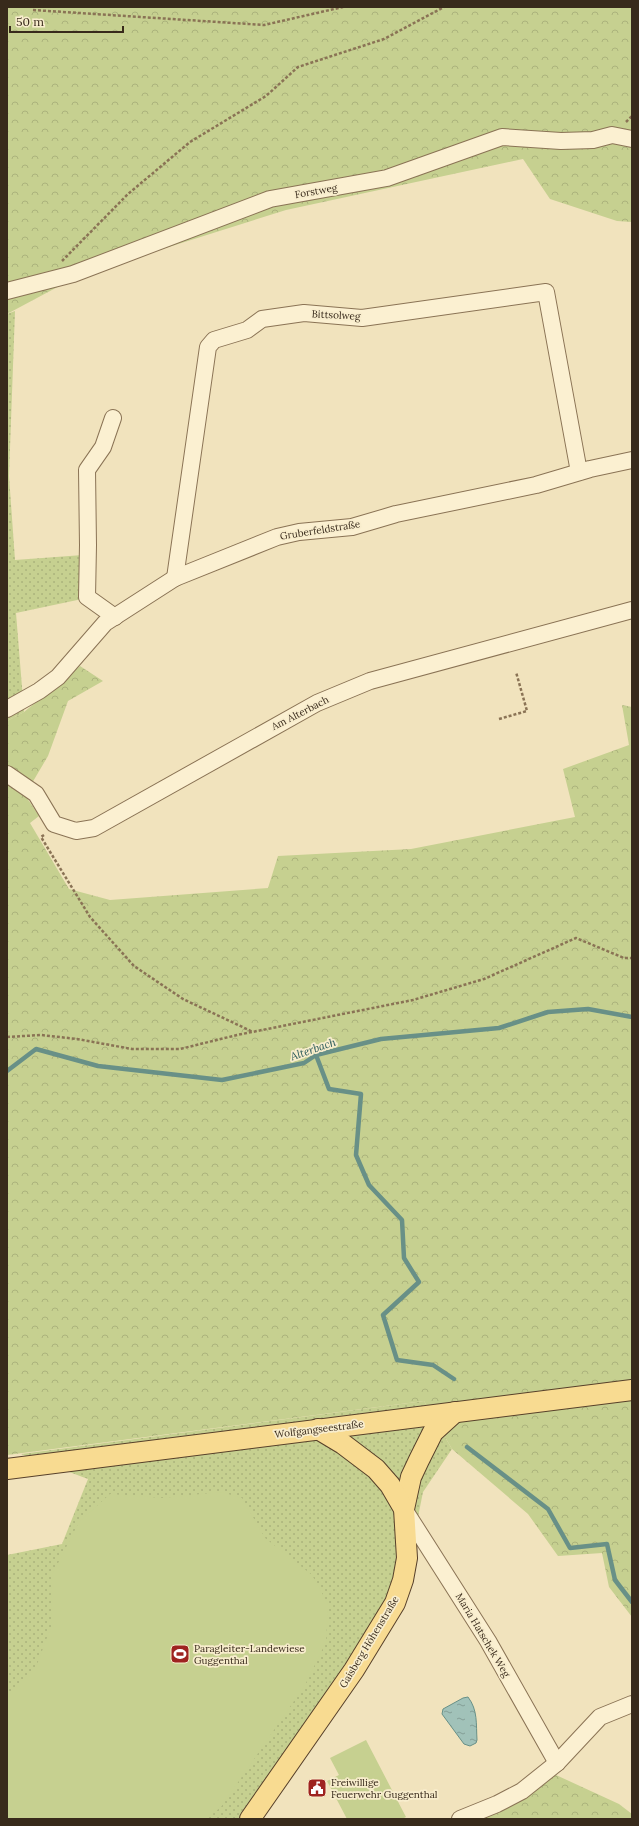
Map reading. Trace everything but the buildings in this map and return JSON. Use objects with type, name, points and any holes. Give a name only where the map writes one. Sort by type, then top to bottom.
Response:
[{"type":"main road","name":"Wolfgangseestraße","points":[[7,1469],[632,1390]]},
{"type":"main road","points":[[404,1509],[411,1477],[418,1460],[434,1432],[455,1412]]},
{"type":"main road","name":"Gaisberg Höhenstraße","points":[[250,1819],[354,1670],[395,1603],[403,1580],[407,1558],[404,1509],[390,1485],[376,1469],[343,1444],[318,1429]]},
{"type":"street","name":"Forstweg","points":[[7,291],[73,274],[270,199],[387,178],[502,137],[562,142],[593,140],[612,135],[632,139]]},
{"type":"street","name":"Bittsolweg","points":[[175,578],[208,347],[214,340],[247,330],[262,319],[304,313],[362,318],[546,292],[579,472]]},
{"type":"street","points":[[113,418],[103,447],[87,470],[87,597],[115,617]]},
{"type":"street","name":"Gruberfeldstraße","points":[[7,709],[39,691],[58,677],[105,623],[175,578],[277,537],[299,532],[352,527],[396,514],[536,485],[579,472],[632,460]]},
{"type":"street","name":"Am Alterbach","points":[[54,824],[76,831],[94,828],[317,703],[370,681],[632,610]]},
{"type":"street","points":[[7,774],[36,794],[54,824]]},
{"type":"street","name":"Maria Hatschek Weg","points":[[404,1509],[488,1641],[557,1763]]},
{"type":"street","points":[[460,1819],[497,1804],[522,1791],[557,1763],[600,1717],[632,1704]]},
{"type":"path","points":[[33,10],[264,25],[343,7]]},
{"type":"path","points":[[41,282],[128,194],[190,142],[266,96],[298,67],[384,38],[444,7]]},
{"type":"path","points":[[499,719],[527,711],[516,672]]},
{"type":"path","points":[[54,824],[42,837],[90,917],[134,966],[182,999],[253,1032]]},
{"type":"path","points":[[7,1037],[41,1035],[77,1039],[132,1050],[180,1049],[253,1032],[428,996],[484,979],[576,938],[624,958],[632,958]]},
{"type":"green space","points":[[7,7],[632,7],[632,222],[617,221],[550,199],[523,159],[286,210],[80,275],[7,314]]},
{"type":"green space","points":[[15,311],[9,476],[15,560],[83,555],[82,599],[16,613],[24,712],[7,721],[7,314]]},
{"type":"green space","points":[[80,666],[103,681],[68,701],[48,756],[25,795],[39,816],[30,823],[69,889],[110,900],[268,888],[278,856],[411,849],[575,817],[563,769],[629,745],[622,705],[632,707],[632,1617],[609,1587],[602,1553],[558,1556],[528,1514],[452,1449],[424,1401],[7,1455],[7,721],[24,712]]},
{"type":"green space","points":[[424,1401],[452,1449],[423,1492],[401,1602],[258,1819],[7,1819],[7,1555],[62,1544],[88,1479],[21,1454]]},
{"type":"green space","name":"Paragleiter-Landewiese Guggenthal","points":[[221,1492],[242,1498],[265,1538],[312,1575],[328,1604],[326,1642],[305,1685],[221,1807],[206,1819],[7,1819],[7,1696],[36,1667],[51,1627],[52,1575],[79,1522],[110,1494],[162,1498]]},
{"type":"green space","points":[[366,1740],[406,1817],[402,1819],[347,1819],[327,1781],[339,1775],[330,1758]]},
{"type":"green space","points":[[556,1775],[619,1804],[632,1814],[632,1819],[455,1819]]},
{"type":"water","points":[[468,1697],[475,1712],[477,1728],[476,1743],[470,1746],[464,1744],[442,1714],[443,1709],[463,1698]]},
{"type":"waterway","name":"Alterbach","points":[[7,1071],[36,1049],[98,1066],[222,1080],[304,1063],[316,1055],[381,1039],[499,1028],[548,1012],[588,1009],[632,1017]]},
{"type":"waterway","points":[[316,1055],[329,1089],[361,1094],[356,1155],[369,1185],[402,1220],[404,1258],[419,1282],[383,1315],[397,1360],[433,1365],[454,1379]]},
{"type":"waterway","points":[[467,1447],[548,1509],[570,1548],[607,1544],[615,1580],[632,1602]]},
{"type":"place","name":"Paragleiter-Landewiese Guggenthal","points":[[180,1654]]},
{"type":"place","name":"Freiwillige Feuerwehr Guggenthal","points":[[317,1788]]}]
